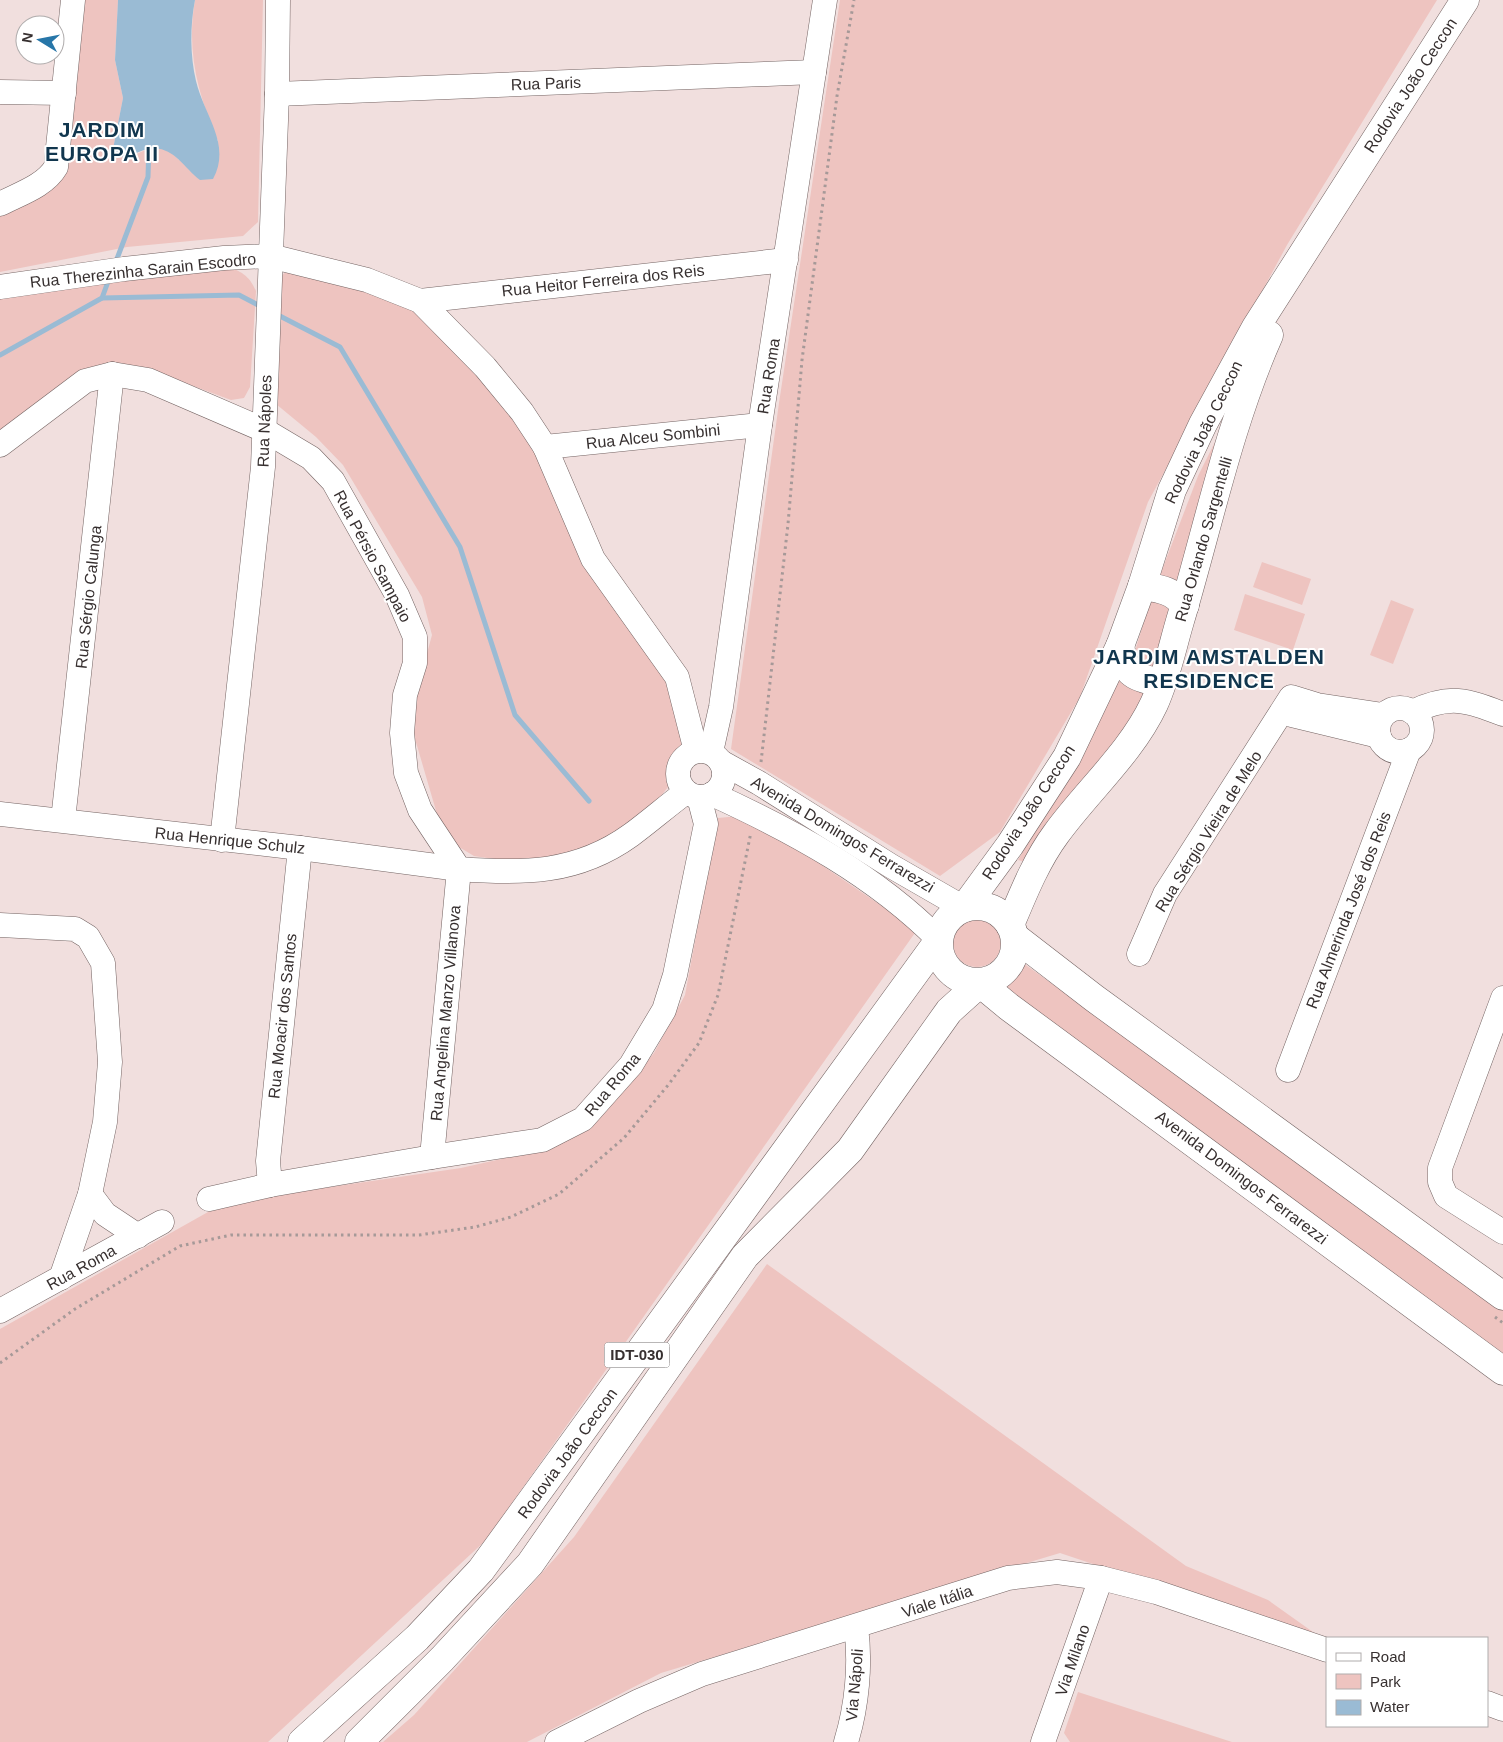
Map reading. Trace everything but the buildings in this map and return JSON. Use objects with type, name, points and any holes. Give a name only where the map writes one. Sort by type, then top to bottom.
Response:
[{"type":"main road","name":"Rodovia João Ceccon","points":[[964,908],[1010,845],[1067,757],[1120,646],[1142,586],[1164,513],[1203,424],[1256,327],[1465,0]]},
{"type":"main road","name":"Rua Orlando Sargentelli","points":[[1012,931],[1027,883],[1055,835],[1143,725],[1161,683],[1223,469],[1258,358],[1311,240]]},
{"type":"main road","points":[[1142,586],[1164,589],[1176,594],[1185,605]]},
{"type":"main road","points":[[1120,646],[1123,663],[1130,672],[1141,679],[1161,683]]},
{"type":"main road","points":[[1012,931],[1014,952],[1010,963],[1003,972],[980,983],[960,978],[950,972],[943,962],[939,940],[947,920],[964,908],[985,906],[995,910],[1012,931],[1094,998],[1503,1296]]},
{"type":"main road","name":"Rodovia João Ceccon","points":[[302,1742],[418,1638],[481,1570],[939,940]]},
{"type":"main road","name":"Rodovia João Ceccon","points":[[359,1742],[442,1660],[530,1564],[745,1256],[850,1150],[949,1011],[980,983]]},
{"type":"main road","name":"Avenida Domingos Ferrarezzi","points":[[980,983],[1009,1007],[1503,1371]]},
{"type":"main road","points":[[481,1570],[503,1592]]},
{"type":"street","points":[[0,204],[51,176],[56,167],[72,0]]},
{"type":"street","name":"Rua Nápoles","points":[[222,840],[263,467],[277,94],[278,0]]},
{"type":"street","name":"Rua Roma","points":[[699,794],[723,781],[710,755],[722,707],[760,425],[825,0]]},
{"type":"street","name":"Rua Paris","points":[[277,94],[814,72]]},
{"type":"street","points":[[0,92],[64,93]]},
{"type":"street","name":"Rua Therezinha Sarain Escodro","points":[[0,287],[124,269],[224,258],[270,256],[367,280],[420,301],[485,367],[522,412],[545,447],[593,559],[677,678],[710,755]]},
{"type":"street","name":"Rua Heitor Ferreira dos Reis","points":[[420,301],[786,260]]},
{"type":"street","name":"Rua Pérsio Sampaio","points":[[0,445],[85,381],[112,374],[148,380],[264,430],[311,458],[333,481],[406,614],[415,636],[415,663],[405,695],[402,733],[406,773],[420,810],[459,869]]},
{"type":"street","name":"Rua Sérgio Calunga","points":[[63,820],[112,374]]},
{"type":"street","name":"Rua Alceu Sombini","points":[[545,447],[760,425]]},
{"type":"street","points":[[1417,720],[1463,701],[1503,714]]},
{"type":"street","name":"Rua Sérgio Vieira de Melo","points":[[1139,954],[1165,894],[1287,705],[1317,705],[1381,726]]},
{"type":"street","points":[[1394,708],[1400,708],[1417,720],[1419,741],[1409,750],[1402,752],[1387,748],[1381,726],[1394,708]]},
{"type":"street","name":"Rua Almerinda José dos Reis","points":[[1288,1070],[1409,750]]},
{"type":"street","name":"Rua Roma","points":[[209,1199],[270,1185],[542,1140],[583,1119],[631,1065],[664,1010],[675,975],[706,824],[699,794],[678,779],[680,765],[684,758],[710,755]]},
{"type":"street","name":"Avenida Domingos Ferrarezzi","points":[[710,755],[759,783],[891,866],[964,908]]},
{"type":"street","points":[[459,869],[536,872],[571,865],[601,852],[630,835],[662,809],[699,794]]},
{"type":"street","name":"Avenida Domingos Ferrarezzi","points":[[699,794],[754,813],[887,892],[939,940]]},
{"type":"street","name":"Rua Henrique Schulz","points":[[0,814],[300,848],[459,869]]},
{"type":"street","name":"Rua Moacir dos Santos","points":[[270,1185],[268,1161],[300,848]]},
{"type":"street","name":"Rua Angelina Manzo Villanova","points":[[432,1157],[459,869]]},
{"type":"street","points":[[0,925],[75,930],[88,937],[95,946],[103,963],[110,1062],[105,1122],[90,1194],[61,1278]]},
{"type":"street","points":[[1503,998],[1440,1168],[1440,1182],[1446,1196],[1503,1232]]},
{"type":"street","points":[[90,1194],[105,1214],[138,1236]]},
{"type":"street","name":"Rua Roma","points":[[0,1311],[162,1222]]},
{"type":"street","name":"Viale Itália","points":[[557,1742],[639,1701],[702,1674],[1008,1578],[1058,1572],[1100,1578],[1156,1592],[1326,1650]]},
{"type":"street","name":"Via Milano","points":[[1043,1742],[1100,1578]]},
{"type":"street","name":"Via Nápoli","points":[[846,1742],[851,1727],[860,1653],[856,1627]]},
{"type":"street","points":[[1488,1703],[1503,1709]]},
{"type":"path","points":[[759,783],[788,524],[802,360],[837,96],[854,0]]},
{"type":"path","points":[[0,1363],[75,1309],[180,1246],[231,1235],[419,1235],[475,1227],[511,1217],[559,1194],[624,1138],[669,1084],[698,1043],[718,995],[754,813]]},
{"type":"green space","points":[[82,0],[118,0],[115,60],[123,98],[113,149],[135,155],[148,149],[164,149],[179,160],[218,141],[200,90],[193,55],[192,37],[195,0],[263,0],[258,222],[243,236],[127,247],[0,272],[0,214],[43,191]]},
{"type":"green space","points":[[840,0],[1437,0],[1287,245],[1148,502],[1080,697],[1000,832],[940,876],[731,749],[779,403]]},
{"type":"green space","points":[[225,266],[244,274],[256,291],[250,387],[244,398],[231,400],[150,370],[111,364],[0,433],[0,296]]},
{"type":"green space","points":[[292,267],[364,288],[411,308],[479,373],[515,417],[669,682],[685,748],[677,776],[656,802],[625,827],[597,843],[569,853],[538,860],[507,861],[474,856],[459,847],[439,821],[413,732],[415,697],[432,635],[422,597],[343,465],[316,437],[276,404],[281,276]]},
{"type":"green space","points":[[1239,394],[1179,590],[1157,583],[1198,476]]},
{"type":"green space","points":[[1262,562],[1311,579],[1302,605],[1253,587]]},
{"type":"green space","points":[[1245,594],[1305,614],[1293,650],[1234,630]]},
{"type":"green space","points":[[1170,598],[1171,621],[1151,672],[1133,658],[1150,601]]},
{"type":"green space","points":[[1391,600],[1414,609],[1393,664],[1370,655]]},
{"type":"green space","points":[[1117,672],[1154,692],[1026,862],[1018,860],[1094,732]]},
{"type":"green space","points":[[739,816],[779,836],[917,930],[485,1541],[268,1742],[0,1742],[0,1329],[208,1212],[262,1197],[461,1168],[545,1149],[591,1128],[654,1053],[685,995],[718,818]]},
{"type":"green space","points":[[972,919],[982,919],[994,926],[1001,938],[1001,948],[994,960],[982,967],[972,967],[964,963],[957,956],[953,948],[953,938],[957,930],[964,923]]},
{"type":"green space","points":[[1023,963],[1247,1123],[1503,1310],[1503,1355],[1002,989]]},
{"type":"green space","points":[[767,1264],[1186,1566],[1268,1600],[1326,1642],[1060,1553],[661,1673],[527,1742],[383,1742],[414,1715],[574,1537]]},
{"type":"green space","points":[[1078,1692],[1232,1742],[1070,1742],[1064,1733]]},
{"type":"water","points":[[118,0],[195,0],[191,40],[194,71],[200,94],[218,142],[218,166],[213,179],[200,180],[177,158],[165,150],[149,149],[123,157],[113,149],[123,98],[115,60]]},
{"type":"waterway","points":[[115,264],[148,177],[149,144]]},
{"type":"waterway","points":[[0,355],[102,298],[109,279]]},
{"type":"waterway","points":[[102,298],[239,295],[262,307]]},
{"type":"waterway","points":[[276,314],[340,347],[460,547],[515,715],[589,801]]},
{"type":"district","name":"JARDIM EUROPA II","points":[[102,142]]},
{"type":"district","name":"JARDIM AMSTALDEN RESIDENCE","points":[[1209,669]]}]
